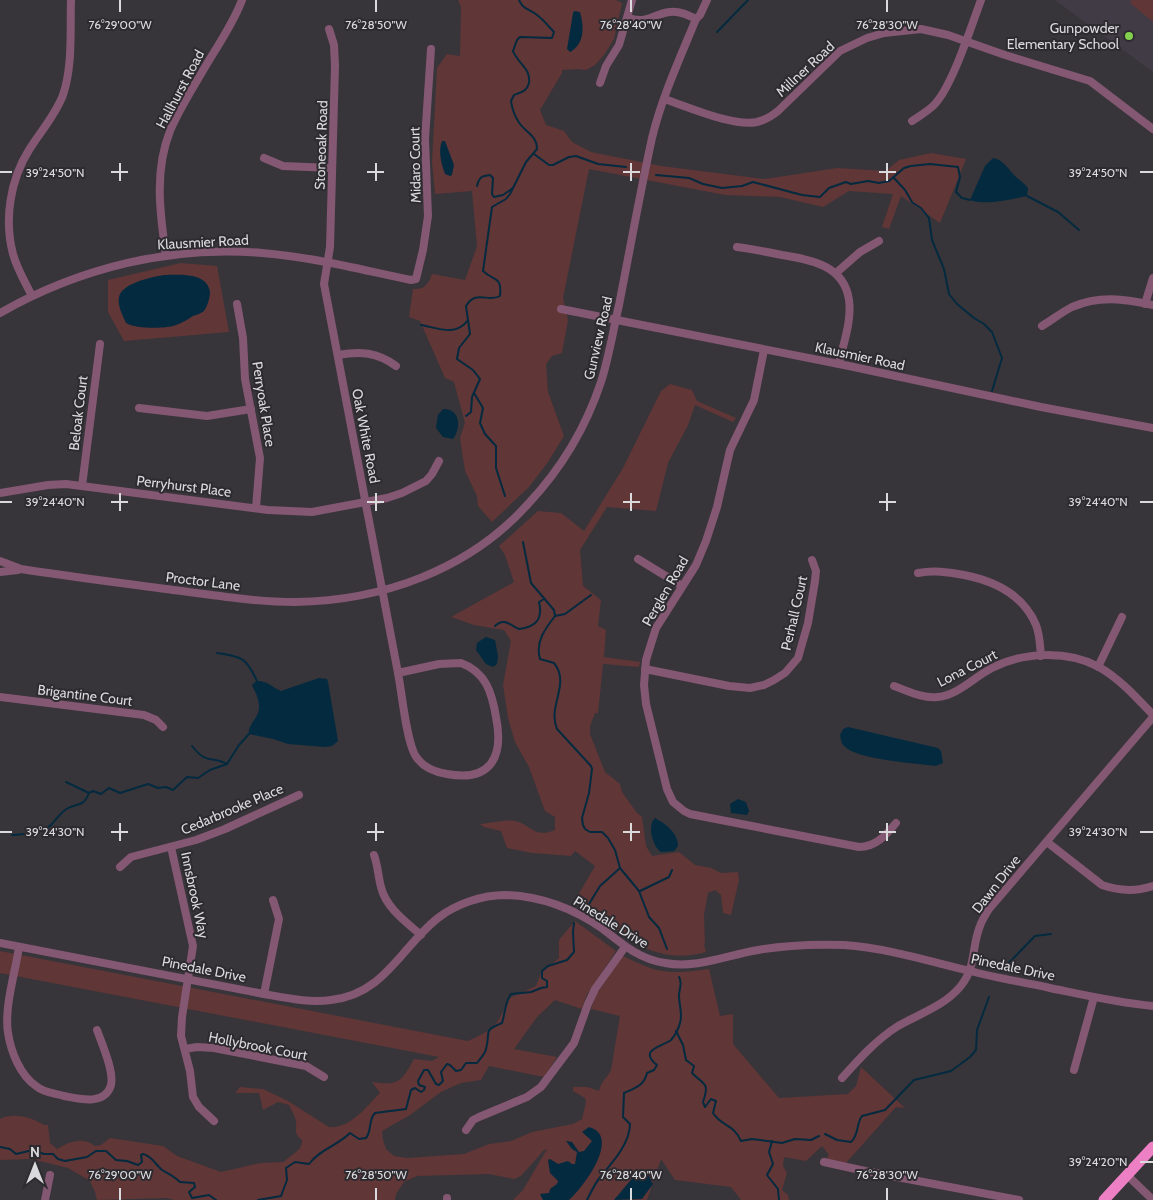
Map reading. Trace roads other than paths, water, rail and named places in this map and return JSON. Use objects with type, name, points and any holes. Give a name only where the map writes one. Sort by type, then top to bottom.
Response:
[{"type":"highway","points":[[1104,1200],[1153,1147]]},
{"type":"street","points":[[32,296],[21,275],[13,253],[9,223],[10,203],[22,162],[55,113],[65,89],[69,68],[71,0]]},
{"type":"street","name":"Hallhurst Road","points":[[166,256],[159,196],[161,167],[167,140],[176,117],[234,18],[242,0]]},
{"type":"street","points":[[600,83],[606,66],[619,45],[632,0]]},
{"type":"street","name":"Gunview Road","points":[[383,591],[425,577],[476,548],[496,534],[518,515],[540,491],[571,447],[601,382],[616,321],[653,137],[664,99],[696,19],[707,0]]},
{"type":"street","points":[[912,121],[925,113],[941,97],[981,0]]},
{"type":"street","points":[[628,18],[644,20],[666,13],[677,12],[696,19]]},
{"type":"street","name":"Stoneoak Road","points":[[327,262],[330,247],[335,53],[329,29]]},
{"type":"street","name":"Millner Road","points":[[664,99],[735,122],[758,122],[769,118],[778,111],[840,52],[867,38],[899,31],[921,30],[936,31],[1005,55],[1090,81],[1153,129]]},
{"type":"street","name":"Midaro Court","points":[[416,279],[428,216],[426,139],[431,49]]},
{"type":"street","points":[[264,158],[283,166],[332,168]]},
{"type":"street","points":[[836,273],[866,248],[879,241]]},
{"type":"street","points":[[737,248],[806,259],[821,264],[836,273],[845,286],[849,300],[847,324],[839,364]]},
{"type":"street","name":"Klausmier Road","points":[[0,313],[32,296],[84,274],[115,265],[166,256],[250,252],[327,262],[411,280],[416,279]]},
{"type":"street","name":"Oak White Road","points":[[327,262],[324,284],[411,744],[414,754],[420,762],[437,772],[456,776],[475,774],[490,764],[496,756],[500,737],[493,701],[485,679],[478,672],[461,663],[439,664],[398,672]]},
{"type":"street","points":[[1042,326],[1072,307],[1092,300],[1111,298],[1149,304],[1153,278]]},
{"type":"street","name":"Perryoak Place","points":[[237,304],[243,338],[244,370],[260,458],[256,508]]},
{"type":"street","name":"Klausmier Road","points":[[561,309],[1153,428]]},
{"type":"street","name":"Beloak Court","points":[[82,486],[100,344]]},
{"type":"street","name":"Perglen Road","points":[[764,350],[754,400],[728,456],[712,526],[696,565],[656,628],[645,669],[644,685],[648,712],[667,789],[673,802],[690,814],[864,847],[882,838],[896,823]]},
{"type":"street","points":[[338,355],[360,352],[372,353],[396,366]]},
{"type":"street","points":[[139,408],[207,416],[250,409]]},
{"type":"street","name":"Perryhurst Place","points":[[0,493],[57,484],[287,512],[312,512],[387,498],[416,487],[426,481],[432,474],[439,460]]},
{"type":"street","points":[[638,560],[682,586]]},
{"type":"street","name":"Perhall Court","points":[[645,669],[728,686],[750,688],[764,685],[774,680],[793,664],[802,646],[815,581],[816,571],[812,560]]},
{"type":"street","name":"Proctor Lane","points":[[0,561],[21,569],[228,597],[273,601],[316,601],[383,591]]},
{"type":"street","name":"Proctor Lane","points":[[0,572],[21,569]]},
{"type":"street","points":[[918,573],[936,570],[948,572],[982,579],[1004,588],[1019,600],[1031,617],[1038,632],[1041,656]]},
{"type":"street","points":[[1098,667],[1122,617]]},
{"type":"street","name":"Lona Court","points":[[894,686],[929,697],[945,696],[998,665],[1021,658],[1041,656],[1074,659],[1098,667],[1121,683],[1153,716]]},
{"type":"street","name":"Brigantine Court","points":[[0,697],[144,715],[156,720],[163,727]]},
{"type":"street","name":"Dawn Drive","points":[[842,1078],[871,1047],[887,1034],[943,1002],[959,989],[970,971],[979,927],[989,909],[1153,716]]},
{"type":"street","name":"Cedarbrooke Place","points":[[120,867],[131,857],[171,847],[225,829],[299,795]]},
{"type":"street","points":[[1047,842],[1102,885],[1112,889],[1130,891],[1153,886]]},
{"type":"street","name":"Innsbrook Way","points":[[171,847],[192,936],[193,956],[181,1023],[181,1036],[190,1071],[193,1097],[199,1107],[214,1121]]},
{"type":"street","points":[[374,855],[386,900],[421,936]]},
{"type":"street","name":"Pinedale Drive","points":[[0,944],[264,994],[295,999],[332,1000],[368,988],[386,973],[439,918],[456,907],[478,899],[506,895],[535,899],[564,907],[582,916],[625,947],[665,964],[703,963],[759,950],[795,946],[842,945],[886,950],[970,971],[1094,997],[1153,1006]]},
{"type":"street","points":[[264,994],[278,919],[273,900]]},
{"type":"street","points":[[19,947],[7,1024],[14,1055],[26,1077],[44,1091],[82,1099],[100,1097],[110,1087],[111,1079],[110,1069],[97,1030]]},
{"type":"street","points":[[466,1130],[473,1120],[527,1098],[541,1088],[574,1043],[595,989],[625,947]]},
{"type":"street","points":[[1074,1070],[1094,997]]},
{"type":"street","name":"Hollybrook Court","points":[[185,1050],[214,1048],[306,1066],[324,1077]]},
{"type":"street","points":[[824,1162],[1019,1200]]},
{"type":"street","points":[[45,1200],[50,1175]]},
{"type":"street","points":[[1127,1176],[1153,1200]]},
{"type":"water","points":[[574,11],[580,12],[582,34],[581,40],[575,49],[570,52],[567,49]]},
{"type":"water","points":[[442,141],[445,141],[454,165],[452,175],[450,176],[445,174],[441,162],[440,149]]},
{"type":"water","points":[[993,158],[1003,163],[1028,188],[1027,196],[990,202],[970,200],[985,166]]},
{"type":"water","points":[[164,275],[192,276],[204,281],[210,292],[204,311],[180,323],[158,328],[126,323],[119,303],[121,292],[131,284]]},
{"type":"water","points":[[443,409],[453,412],[458,420],[456,435],[453,439],[443,437],[436,428],[438,415]]},
{"type":"water","points":[[486,637],[495,640],[498,656],[497,664],[493,667],[486,664],[476,650],[477,643]]},
{"type":"water","points":[[319,678],[327,679],[328,682],[338,741],[332,746],[288,744],[249,734],[259,709],[258,699],[252,685],[255,682],[262,681],[281,691]]},
{"type":"water","points":[[848,727],[938,748],[941,751],[943,763],[936,766],[861,755],[851,751],[842,744],[840,735],[843,729]]},
{"type":"water","points":[[738,799],[746,802],[749,811],[747,815],[731,813],[730,804]]},
{"type":"water","points":[[655,818],[674,833],[678,846],[674,851],[661,852],[655,845],[651,825]]},
{"type":"water","points":[[589,1127],[598,1132],[602,1141],[597,1162],[590,1174],[569,1200],[543,1200],[540,1194],[549,1193],[550,1189],[558,1181],[550,1173],[548,1160],[550,1159],[558,1164],[568,1161],[575,1164],[577,1152],[566,1141],[572,1142],[579,1152],[584,1151],[592,1141],[582,1132]]},
{"type":"water","points":[[640,1169],[646,1170],[653,1184],[642,1199],[614,1200]]},
{"type":"waterway","points":[[466,416],[471,412],[472,397],[480,379],[473,370],[457,359],[459,348],[470,334],[466,306],[474,298],[496,298],[500,296],[499,282],[483,271],[492,207],[506,199],[510,194],[526,162],[537,149],[535,141],[520,124],[512,107],[511,101],[514,95],[525,90],[529,83],[528,74],[513,51],[520,37],[552,38],[554,32],[540,17],[523,6],[519,0]]},
{"type":"waterway","points":[[717,32],[748,0]]},
{"type":"waterway","points":[[534,154],[549,165],[576,156],[598,164],[626,167]]},
{"type":"waterway","points":[[656,175],[689,178],[703,184],[722,188],[742,186],[753,182],[802,195],[820,197],[829,188],[846,182],[851,184],[868,181],[879,183],[889,181],[904,168],[930,164],[958,167],[960,177],[956,192],[962,198],[970,200]]},
{"type":"waterway","points":[[477,186],[481,178],[490,175],[493,178],[492,194],[494,197],[503,195],[513,188]]},
{"type":"waterway","points":[[894,178],[905,190],[912,202]]},
{"type":"waterway","points":[[1027,196],[1058,212],[1079,230]]},
{"type":"waterway","points":[[913,203],[921,208],[929,218],[932,240],[944,269],[949,294],[957,304],[992,332],[1002,358],[992,391]]},
{"type":"waterway","points":[[421,325],[452,330],[463,325],[468,320]]},
{"type":"waterway","points":[[474,393],[483,408],[480,423],[485,434],[496,446],[496,468],[505,496]]},
{"type":"waterway","points":[[523,542],[531,583],[554,610],[555,616]]},
{"type":"waterway","points":[[591,595],[565,614],[555,616],[540,641],[540,659],[554,663],[559,671],[560,687],[555,712],[557,729],[592,769],[589,793],[582,818],[583,825],[590,832],[602,832],[608,838],[615,850],[620,868],[639,891],[649,917],[659,928],[667,949]]},
{"type":"waterway","points":[[495,626],[498,623],[504,622],[519,629],[534,624],[540,613],[539,602],[544,599]]},
{"type":"waterway","points":[[217,653],[238,657],[250,667],[257,681]]},
{"type":"waterway","points":[[66,782],[89,793],[93,791],[101,794],[109,788],[120,793],[148,784],[158,788],[166,787],[173,790],[187,777],[198,778],[210,770],[227,764],[239,745],[249,734]]},
{"type":"waterway","points":[[192,746],[202,756],[227,764]]},
{"type":"waterway","points":[[12,835],[43,830],[52,824],[65,810],[84,801],[89,793]]},
{"type":"waterway","points":[[589,904],[600,886],[620,868]]},
{"type":"waterway","points":[[640,891],[669,877],[672,870]]},
{"type":"waterway","points":[[258,1200],[281,1196],[287,1180],[286,1168],[295,1162],[309,1164],[318,1155],[350,1133],[359,1139],[366,1138],[371,1119],[375,1113],[406,1109],[411,1090],[415,1088],[421,1092],[424,1090],[425,1087],[419,1085],[418,1081],[424,1070],[428,1070],[436,1084],[439,1085],[443,1081],[441,1072],[447,1064],[456,1071],[461,1070],[466,1063],[477,1063],[485,1051],[489,1030],[502,1023],[506,1004],[511,994],[531,992],[547,987],[547,981],[542,978],[542,971],[548,966],[567,960],[574,952],[574,923]]},
{"type":"waterway","points":[[1001,971],[1035,936],[1051,934]]},
{"type":"waterway","points":[[587,1200],[627,1138],[630,1124],[623,1117],[624,1093],[638,1086],[644,1081],[647,1073],[654,1070],[657,1065],[652,1060],[650,1052],[671,1040],[679,1027],[681,1020],[679,996],[681,981],[679,977]]},
{"type":"waterway","points":[[825,1134],[837,1140],[851,1142],[854,1139],[862,1116],[885,1110],[914,1080],[951,1071],[970,1057],[976,1050],[977,1030],[989,997]]},
{"type":"waterway","points":[[676,1031],[683,1045],[686,1060],[694,1066],[692,1073],[706,1087],[703,1102],[705,1107]]},
{"type":"waterway","points":[[705,1107],[711,1099],[716,1101],[713,1113],[720,1121],[735,1131],[741,1141],[752,1139],[782,1143],[795,1139],[811,1140],[819,1136]]},
{"type":"waterway","points":[[772,1141],[769,1152],[773,1164],[767,1175],[778,1189],[779,1200]]},
{"type":"waterway","points":[[0,1147],[10,1149],[16,1154],[33,1150],[44,1154],[53,1154],[58,1159],[65,1161],[87,1157],[96,1151],[106,1151],[116,1160],[138,1165],[142,1162],[141,1155],[143,1154],[149,1156],[162,1170],[180,1182],[194,1183],[195,1187],[189,1192],[192,1198],[209,1195],[216,1200]]},
{"type":"place","name":"Gunpowder Elementary School","points":[[1129,36]]}]
